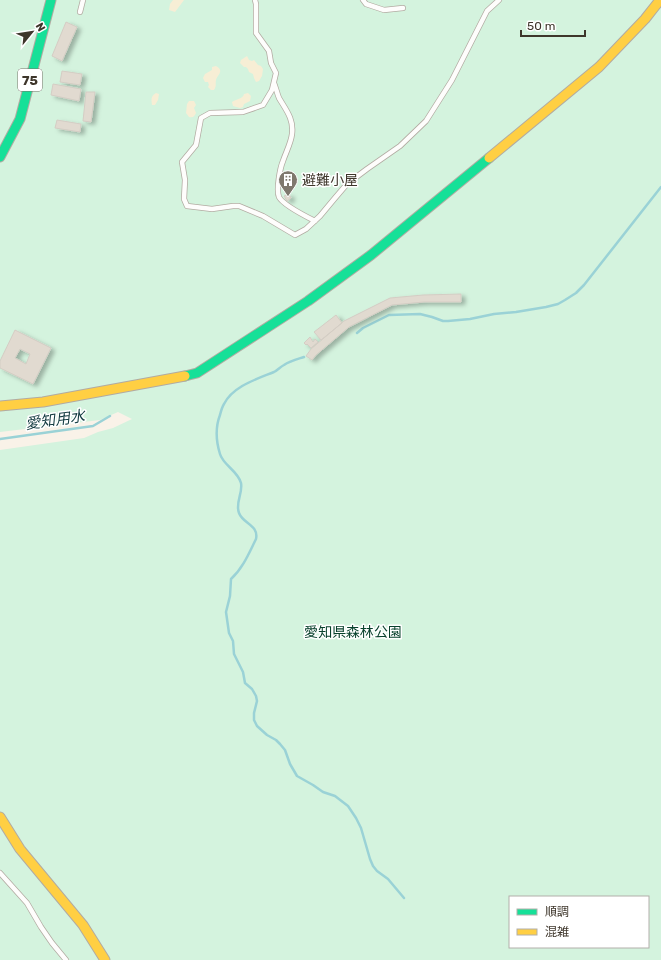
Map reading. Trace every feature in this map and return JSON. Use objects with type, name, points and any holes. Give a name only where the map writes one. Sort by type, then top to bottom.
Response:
[{"type":"street","name":"75","points":[[0,157],[20,119],[50,0]]},
{"type":"street","points":[[0,406],[43,402],[197,373],[308,301],[371,255],[599,67],[645,19],[660,0]]},
{"type":"street","points":[[0,817],[20,849],[83,925],[105,960]]},
{"type":"lane","points":[[80,12],[83,0]]},
{"type":"lane","points":[[255,0],[256,33],[269,51],[271,63],[276,73],[272,90],[263,105],[243,112],[210,113],[201,118],[196,145],[182,162],[185,180],[184,199],[187,206],[212,210],[240,206],[263,216],[295,235],[306,229],[315,221],[347,184],[400,146],[426,121],[452,80],[487,11],[499,0]]},
{"type":"lane","points":[[363,0],[366,4],[384,10],[403,8]]},
{"type":"lane","points":[[274,82],[278,96],[290,116],[292,124],[290,142],[279,174],[279,197],[287,204],[315,221]]},
{"type":"lane","points":[[0,873],[27,904],[52,943],[66,960]]},
{"type":"green space","name":"愛知県森林公園","points":[[0,0],[661,0],[661,960],[0,960],[0,450],[84,438],[113,428],[132,419],[118,412],[100,420],[0,432]]},
{"type":"sand","points":[[173,0],[184,0],[175,12],[169,10],[170,4]]},
{"type":"sand","points":[[247,56],[249,60],[254,60],[263,69],[262,76],[259,81],[256,82],[253,74],[240,63],[241,60]]},
{"type":"sand","points":[[216,66],[219,68],[220,73],[216,80],[214,90],[211,90],[208,87],[208,82],[205,82],[203,78],[205,74],[212,70],[212,67]]},
{"type":"sand","points":[[156,93],[159,94],[158,100],[155,105],[152,105],[153,95]]},
{"type":"sand","points":[[248,93],[251,96],[250,101],[240,108],[233,106],[232,102]]},
{"type":"sand","points":[[189,101],[194,101],[196,105],[194,108],[196,113],[192,117],[189,117],[186,113],[187,104]]},
{"type":"building","points":[[66,22],[77,27],[62,61],[52,56]]},
{"type":"building","points":[[62,71],[82,74],[80,85],[60,82]]},
{"type":"building","points":[[53,84],[81,89],[79,101],[51,95]]},
{"type":"building","points":[[86,92],[95,92],[91,122],[83,121]]},
{"type":"building","points":[[57,120],[81,124],[80,132],[55,128]]},
{"type":"building","name":"避難小屋","points":[[289,194],[291,198],[287,201],[284,196]]},
{"type":"building","points":[[461,294],[461,302],[424,302],[392,305],[349,327],[312,360],[306,356],[311,349],[344,321],[390,298]]},
{"type":"building","points":[[336,315],[342,323],[321,340],[314,332]]},
{"type":"building","points":[[15,330],[51,348],[33,384],[0,368],[0,361]],"holes":[[[20,349],[30,354],[26,364],[15,358]]]},
{"type":"building","points":[[310,337],[313,342],[315,339],[318,342],[311,348],[304,343]]},
{"type":"waterway","points":[[357,333],[363,328],[389,315],[420,314],[443,321],[448,321],[516,312],[558,304],[576,293],[584,285],[661,187]]},
{"type":"waterway","points":[[304,357],[289,362],[274,372],[253,380],[233,392],[223,406],[218,420],[217,434],[220,454],[224,461],[237,475],[241,483],[238,506],[239,513],[241,517],[253,528],[256,534],[256,539],[245,560],[231,579],[230,596],[226,612],[229,633],[233,641],[234,654],[243,672],[245,683],[252,689],[256,696],[257,701],[254,720],[257,726],[267,735],[276,740],[285,750],[290,764],[297,776],[323,792],[335,796],[348,806],[361,828],[373,866],[388,879],[404,898]]},
{"type":"waterway","name":"愛知用水","points":[[0,439],[93,426],[110,416]]},
{"type":"traffic: fast","points":[[0,157],[20,119],[51,0]]},
{"type":"traffic: fast","points":[[185,376],[197,373],[308,301],[371,255],[489,158]]},
{"type":"traffic: slow","points":[[489,158],[599,67],[645,19],[660,0]]},
{"type":"traffic: slow","points":[[0,406],[43,402],[185,376]]},
{"type":"traffic: slow","points":[[0,817],[20,849],[83,925],[105,960]]},
{"type":"place","name":"避難小屋","points":[[288,197]]}]
